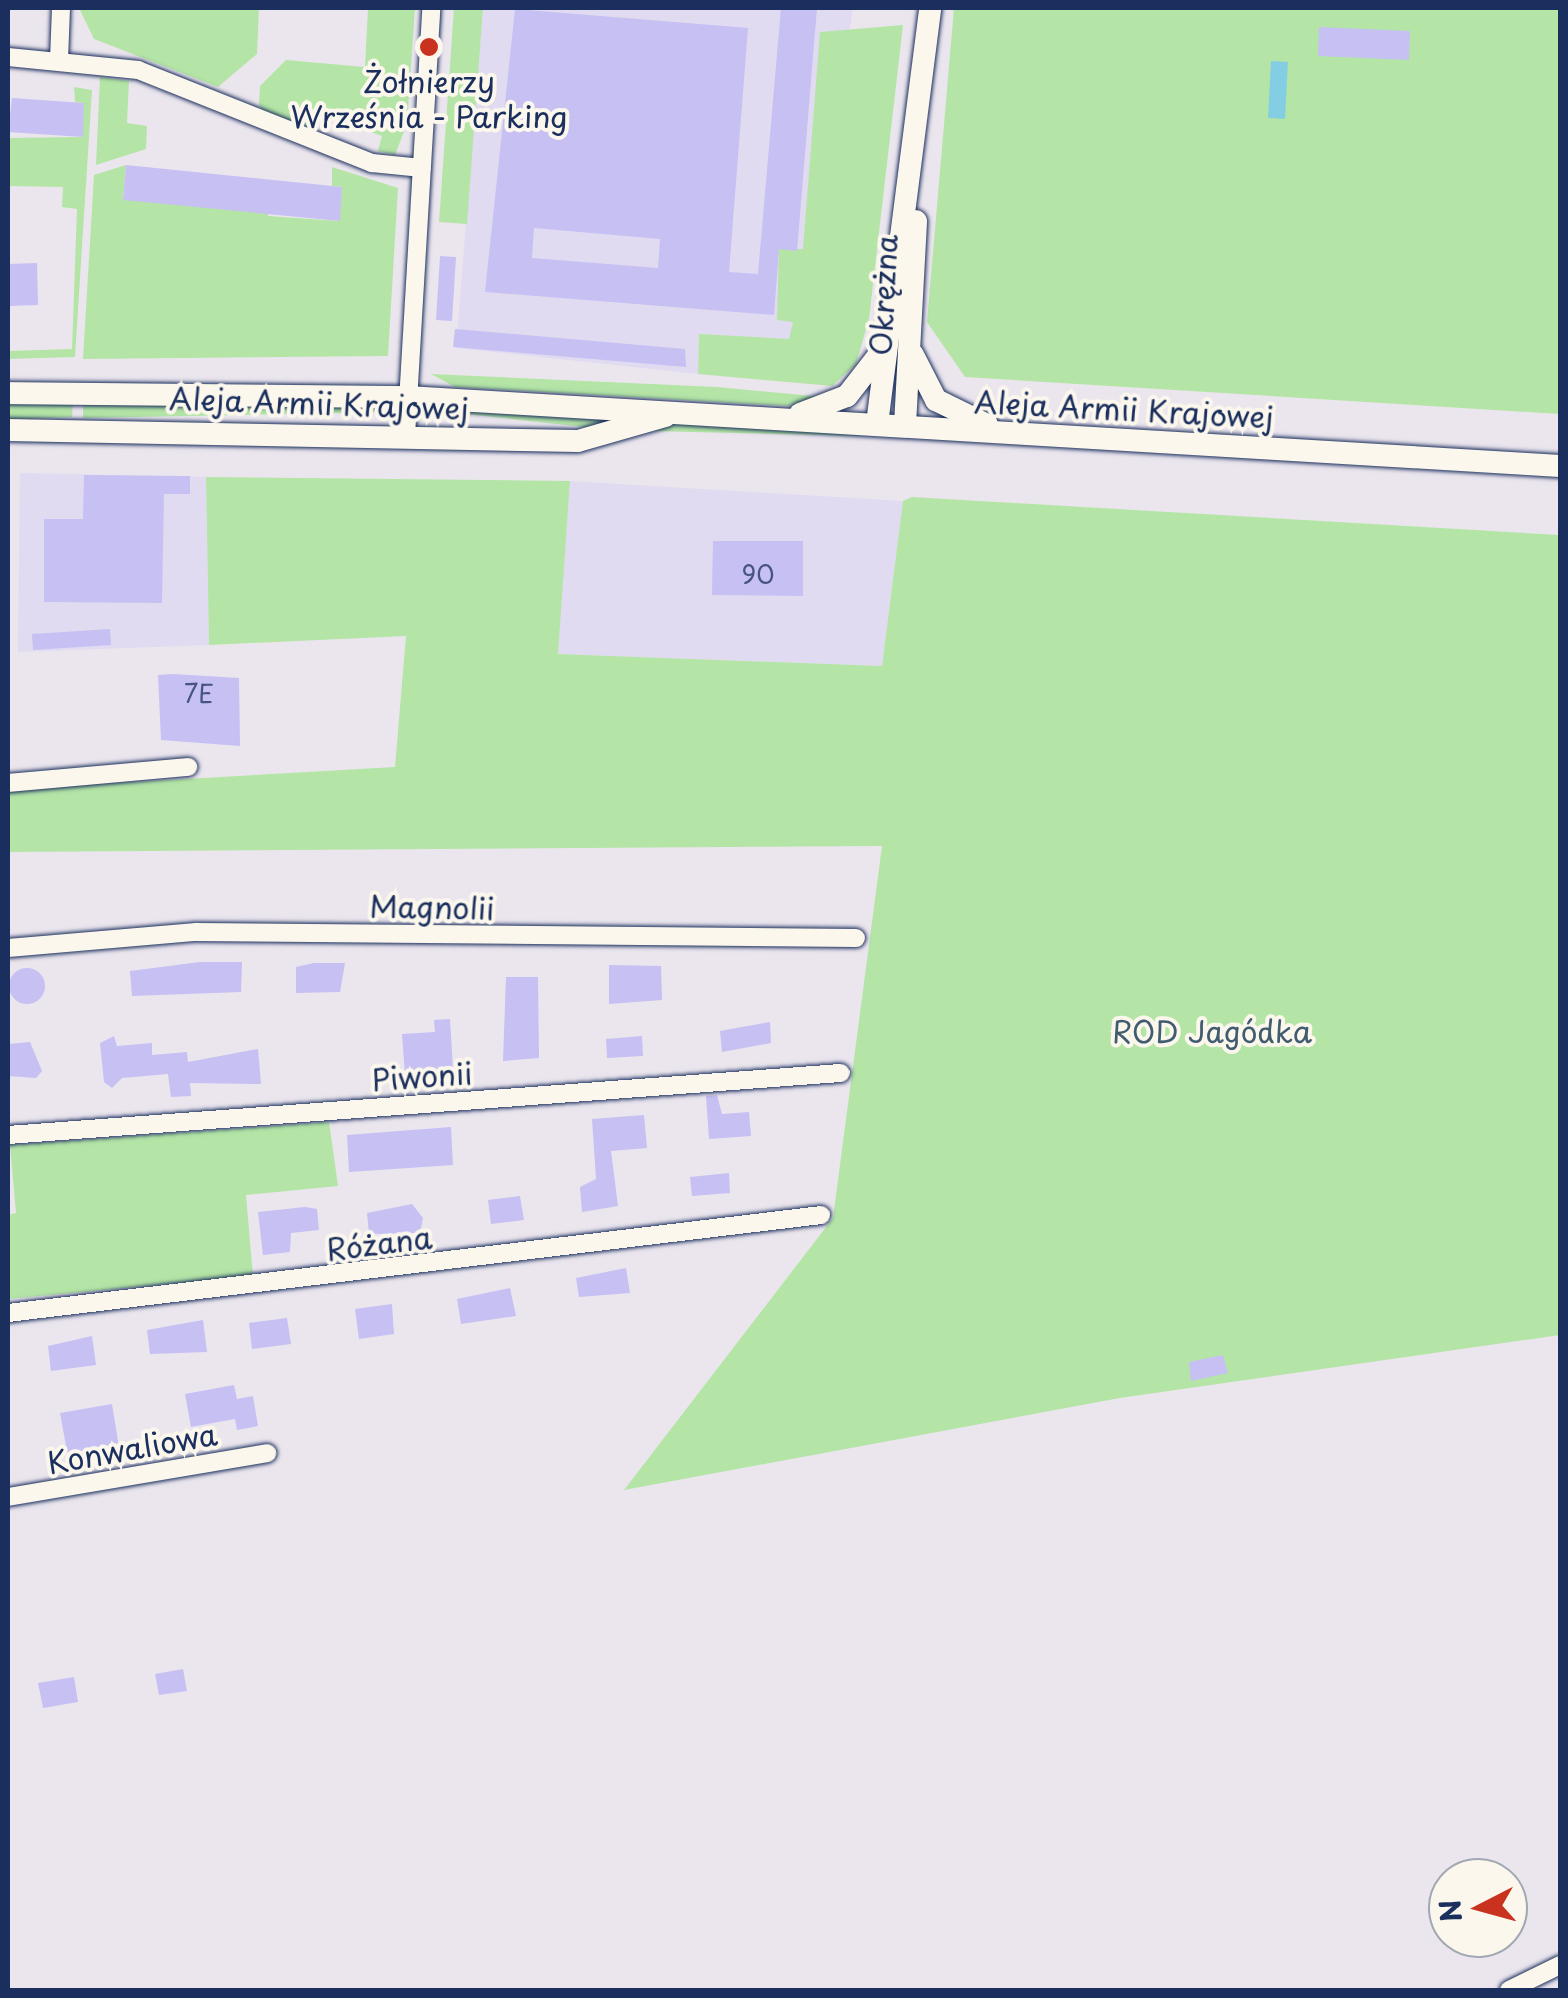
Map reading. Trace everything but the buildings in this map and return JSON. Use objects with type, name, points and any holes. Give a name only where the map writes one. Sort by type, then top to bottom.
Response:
[{"type":"street","points":[[59,60],[62,8]]},
{"type":"street","points":[[406,435],[431,8]]},
{"type":"street","name":"Okrężna","points":[[891,425],[930,8]]},
{"type":"street","points":[[8,58],[138,70],[372,163],[422,168]]},
{"type":"street","points":[[782,418],[846,396],[901,341],[936,400],[970,421],[1019,434]]},
{"type":"street","name":"Aleja Armii Krajowej","points":[[8,393],[407,396],[1560,466]]},
{"type":"street","name":"Aleja Armii Krajowej","points":[[8,430],[578,441],[684,410]]},
{"type":"street","points":[[8,783],[188,767]]},
{"type":"street","name":"Magnolii","points":[[8,948],[196,932],[856,938]]},
{"type":"street","name":"Piwonii","points":[[8,1134],[841,1073]]},
{"type":"street","name":"Różana","points":[[8,1314],[821,1215]]},
{"type":"street","name":"Konwaliowa","points":[[8,1498],[266,1453]]},
{"type":"street","points":[[1508,1990],[1560,1965]]},
{"type":"shaded area","points":[[483,8],[853,8],[817,241],[789,340],[699,334],[698,374],[456,348]]},
{"type":"shaded area","points":[[20,473],[206,477],[209,645],[18,652]]},
{"type":"shaded area","points":[[570,481],[903,501],[882,666],[557,654]]},
{"type":"green space","points":[[79,8],[259,8],[257,54],[218,87],[94,39]]},
{"type":"green space","points":[[368,8],[415,8],[407,124],[395,155],[378,151],[382,136],[314,112],[308,126],[266,115],[259,105],[260,86],[286,60],[365,67]]},
{"type":"green space","points":[[454,8],[483,8],[467,224],[439,222]]},
{"type":"green space","points":[[954,8],[1560,8],[1560,414],[965,377],[927,322]]},
{"type":"green space","points":[[903,25],[869,319],[856,364],[832,386],[698,374],[699,334],[789,339],[793,322],[777,320],[779,249],[803,249],[820,32]]},
{"type":"green space","points":[[100,77],[129,81],[127,123],[147,126],[146,149],[96,165]]},
{"type":"green space","points":[[74,87],[92,90],[75,357],[8,359],[8,351],[72,349],[77,209],[62,207],[63,187],[8,186],[8,138],[82,137],[84,103],[75,102]]},
{"type":"green space","points":[[126,165],[123,199],[268,210],[268,216],[339,221],[342,187],[332,186],[332,167],[398,188],[388,356],[83,359],[94,175]]},
{"type":"green space","points":[[431,374],[717,387],[824,397],[788,406],[455,387]]},
{"type":"green space","points":[[73,401],[72,417],[8,420],[8,403]]},
{"type":"green space","points":[[83,402],[389,407],[392,412],[83,418]]},
{"type":"green space","points":[[419,409],[856,430],[859,436],[613,430]]},
{"type":"green space","name":"ROD Jagódka","points":[[206,477],[570,481],[558,654],[882,666],[903,501],[912,497],[1560,535],[1560,1335],[1120,1398],[624,1490],[833,1218],[882,846],[8,852],[8,789],[395,767],[406,636],[209,645]]},
{"type":"green space","points":[[329,1122],[338,1186],[246,1195],[253,1276],[8,1299],[8,1215],[16,1213],[10,1145]]},
{"type":"water","points":[[1271,61],[1288,62],[1285,119],[1268,118]]},
{"type":"place","name":"Żołnierzy Września - Parking","points":[[429,47]]}]
